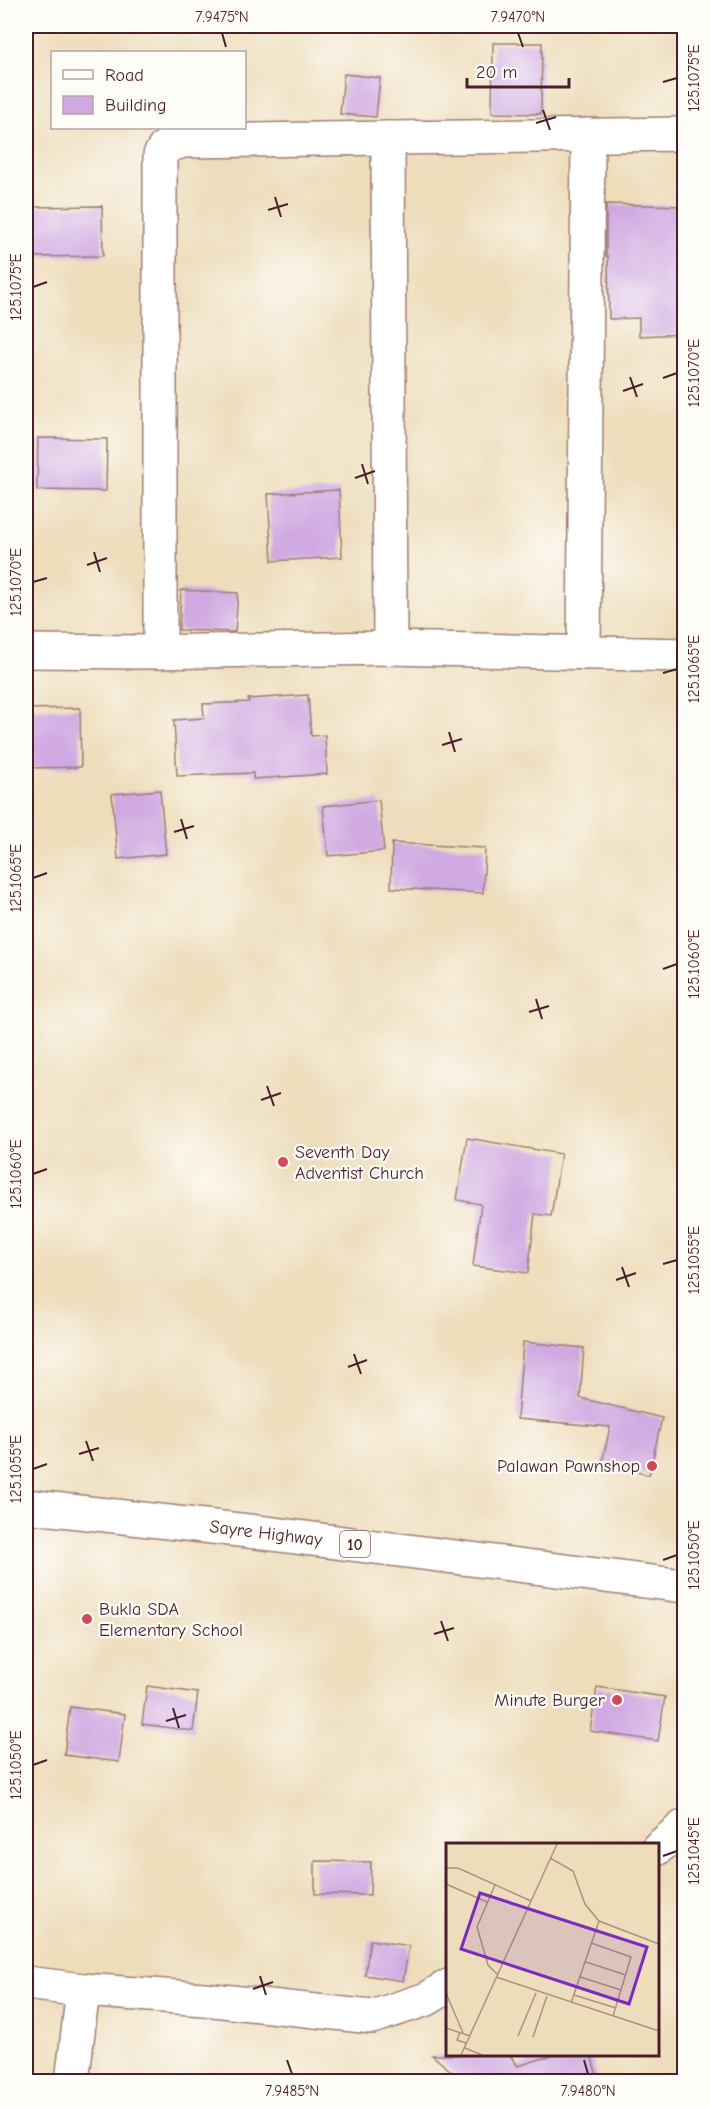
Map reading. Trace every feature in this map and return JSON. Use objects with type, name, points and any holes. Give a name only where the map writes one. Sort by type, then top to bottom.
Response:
[{"type":"main road","points":[[160,652],[160,155],[165,147],[183,141],[684,134]]},
{"type":"main road","points":[[584,653],[588,135]]},
{"type":"main road","points":[[388,138],[390,648]]},
{"type":"main road","points":[[26,651],[160,652],[390,648],[684,655]]},
{"type":"main road","name":"Sayre Highway","points":[[26,1506],[258,1532],[684,1586]]},
{"type":"main road","points":[[659,1846],[684,1826]]},
{"type":"main road","points":[[26,1983],[372,2017],[427,1999],[446,1987]]},
{"type":"main road","points":[[72,2082],[83,1990]]},
{"type":"building","points":[[493,43],[542,43],[541,114],[492,113]]},
{"type":"building","points":[[344,74],[380,78],[376,117],[340,114]]},
{"type":"building","points":[[606,204],[684,206],[684,334],[639,336],[639,318],[609,319]]},
{"type":"building","points":[[102,206],[103,256],[29,257],[28,207]]},
{"type":"building","points":[[38,438],[107,439],[106,491],[37,490]]},
{"type":"building","points":[[339,490],[342,557],[272,561],[268,494]]},
{"type":"building","points":[[181,590],[238,593],[235,632],[179,630]]},
{"type":"building","points":[[308,695],[311,736],[325,735],[327,774],[253,779],[253,773],[177,776],[174,720],[204,718],[203,704],[249,702],[248,699]]},
{"type":"building","points":[[80,708],[81,767],[26,768],[26,709]]},
{"type":"building","points":[[160,790],[166,854],[118,859],[112,794]]},
{"type":"building","points":[[379,800],[384,851],[328,856],[323,806]]},
{"type":"building","points":[[392,843],[485,848],[483,893],[391,888]]},
{"type":"building","points":[[467,1138],[561,1154],[551,1216],[535,1214],[528,1273],[473,1266],[481,1204],[457,1200]]},
{"type":"building","points":[[523,1342],[584,1348],[580,1398],[662,1418],[649,1475],[602,1463],[610,1427],[517,1419]]},
{"type":"building","points":[[147,1686],[198,1693],[193,1731],[142,1724]]},
{"type":"building","points":[[597,1687],[665,1697],[658,1741],[590,1731]]},
{"type":"building","points":[[70,1707],[125,1714],[119,1762],[64,1755]]},
{"type":"building","points":[[315,1861],[371,1862],[370,1895],[315,1894]]},
{"type":"building","points":[[370,1940],[409,1946],[403,1981],[365,1975]]},
{"type":"building","points":[[432,2055],[511,2056],[518,2066],[550,2056],[591,2056],[599,2082],[464,2082]]},
{"type":"place","name":"Seventh Day Adventist Church","points":[[283,1162]]},
{"type":"place","name":"Palawan Pawnshop","points":[[652,1466]]},
{"type":"place","name":"Bukla SDA Elementary School","points":[[87,1619]]},
{"type":"place","name":"Minute Burger","points":[[617,1700]]}]
